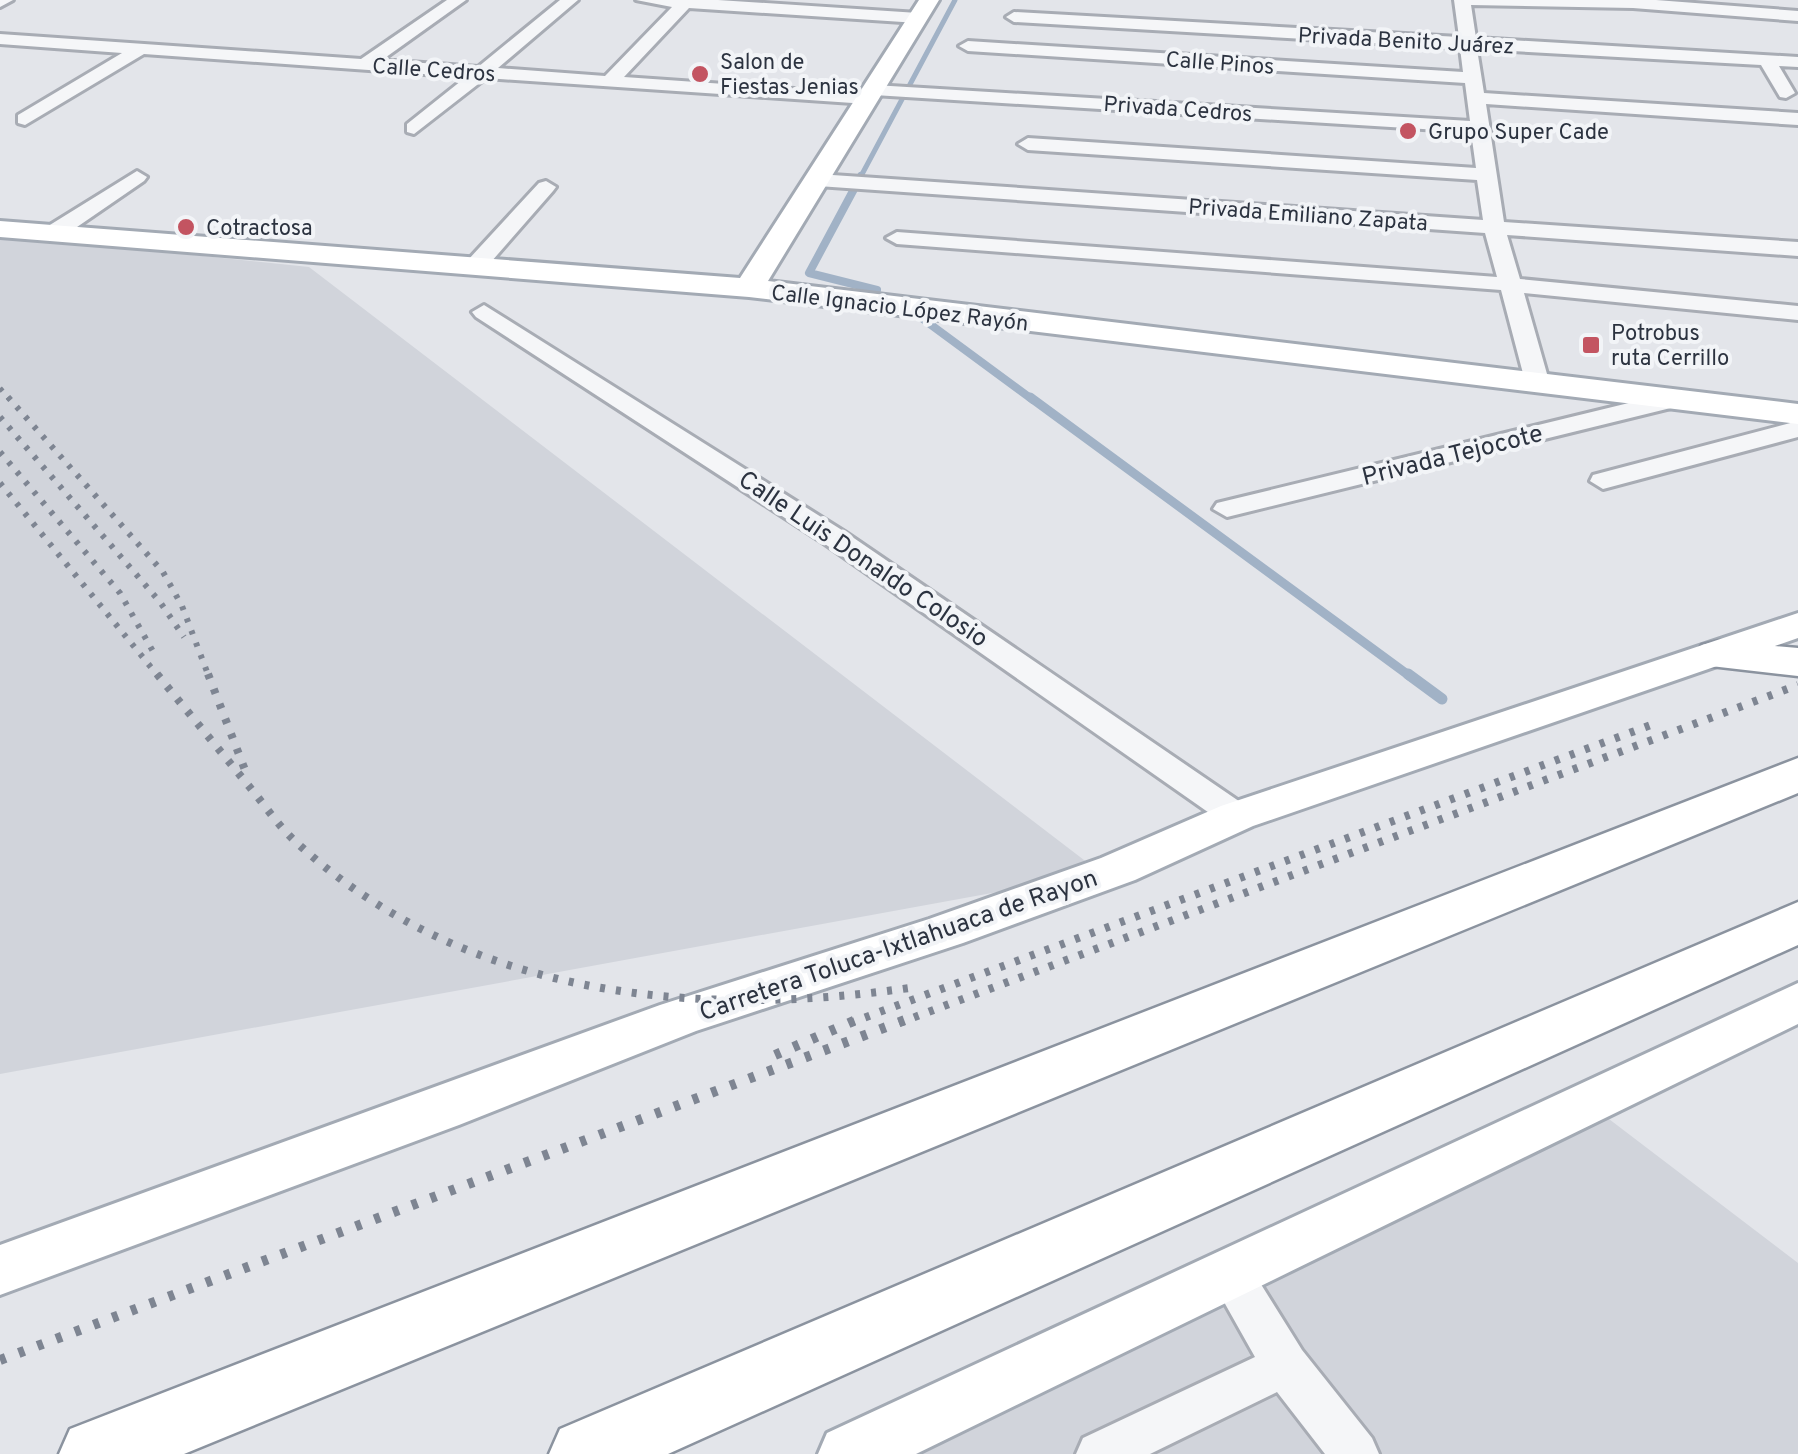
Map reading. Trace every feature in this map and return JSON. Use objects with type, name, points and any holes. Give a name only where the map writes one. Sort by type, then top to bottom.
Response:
[{"type":"highway","points":[[1718,655],[1798,662]]},
{"type":"highway","points":[[97,1454],[1798,774]]},
{"type":"highway","points":[[586,1454],[1798,922]]},
{"type":"main road","points":[[749,288],[828,181],[923,9]]},
{"type":"main road","name":"Calle Ignacio López Rayón","points":[[0,229],[749,288],[1798,414]]},
{"type":"main road","name":"Carretera Toluca-Ixtlahuaca de Rayon","points":[[0,1270],[440,1110],[678,1018],[946,931],[1118,869],[1237,816],[1798,625]]},
{"type":"main road","points":[[850,1454],[1228,1270],[1798,1002]]},
{"type":"street","points":[[365,64],[458,0]]},
{"type":"street","points":[[414,128],[570,0]]},
{"type":"street","points":[[644,0],[923,9]]},
{"type":"street","points":[[1537,381],[1494,226],[1475,88],[1474,30],[1466,0],[1632,3],[1798,16]]},
{"type":"street","points":[[610,81],[686,1]]},
{"type":"street","name":"Privada Benito Juárez","points":[[1014,17],[1474,30],[1798,62]]},
{"type":"street","points":[[1615,32],[1690,36]]},
{"type":"street","name":"Calle Cedros","points":[[0,39],[610,81],[876,93]]},
{"type":"street","name":"Calle Pinos","points":[[968,46],[1798,119]]},
{"type":"street","points":[[25,118],[142,48]]},
{"type":"street","points":[[1767,61],[1786,93]]},
{"type":"street","name":"Privada Cedros","points":[[876,93],[1482,127]]},
{"type":"street","points":[[1028,144],[1487,175]]},
{"type":"street","points":[[52,234],[137,177]]},
{"type":"street","name":"Privada Emiliano Zapata","points":[[828,181],[1798,250]]},
{"type":"street","points":[[476,265],[546,186]]},
{"type":"street","points":[[897,238],[1798,312]]},
{"type":"street","name":"Calle Luis Donaldo Colosio","points":[[484,312],[820,527],[1237,816]]},
{"type":"street","name":"Privada Tejocote","points":[[1226,509],[1678,399]]},
{"type":"street","points":[[1602,482],[1798,429]]},
{"type":"street","points":[[1228,1270],[1285,1364],[1354,1454]]},
{"type":"street","points":[[1100,1454],[1285,1364]]},
{"type":"shaded area","points":[[0,235],[309,267],[1101,873],[0,1074]]},
{"type":"shaded area","points":[[1605,1116],[1798,1263],[1798,1454],[894,1454]]},
{"type":"waterway","points":[[860,178],[955,0]]},
{"type":"waterway","points":[[861,176],[809,273],[877,290]]},
{"type":"waterway","points":[[923,319],[1033,400]]},
{"type":"waterway","points":[[1030,397],[1411,677]]},
{"type":"waterway","points":[[1408,674],[1442,699]]},
{"type":"railway","points":[[0,388],[10,400]]},
{"type":"railway","points":[[8,397],[163,572],[182,606],[209,677]]},
{"type":"railway","points":[[0,417],[160,602],[184,637]]},
{"type":"railway","points":[[0,452],[120,593],[155,655]]},
{"type":"railway","points":[[0,483],[159,677]]},
{"type":"railway","points":[[157,674],[297,843],[363,895],[433,935],[508,965],[585,985],[665,996],[746,1000],[828,997],[909,988]]},
{"type":"railway","points":[[208,674],[245,770]]},
{"type":"railway","points":[[899,1023],[1798,685]]},
{"type":"railway","points":[[850,1023],[1659,722]]},
{"type":"railway","points":[[775,1055],[856,1020]]},
{"type":"railway","points":[[0,1360],[905,1020]]},
{"type":"place","name":"Salon de Fiestas Jenias","points":[[700,74]]},
{"type":"place","name":"Grupo Super Cade","points":[[1408,131]]},
{"type":"place","name":"Cotractosa","points":[[186,227]]},
{"type":"place","name":"Potrobus ruta Cerrillo","points":[[1591,345]]}]
